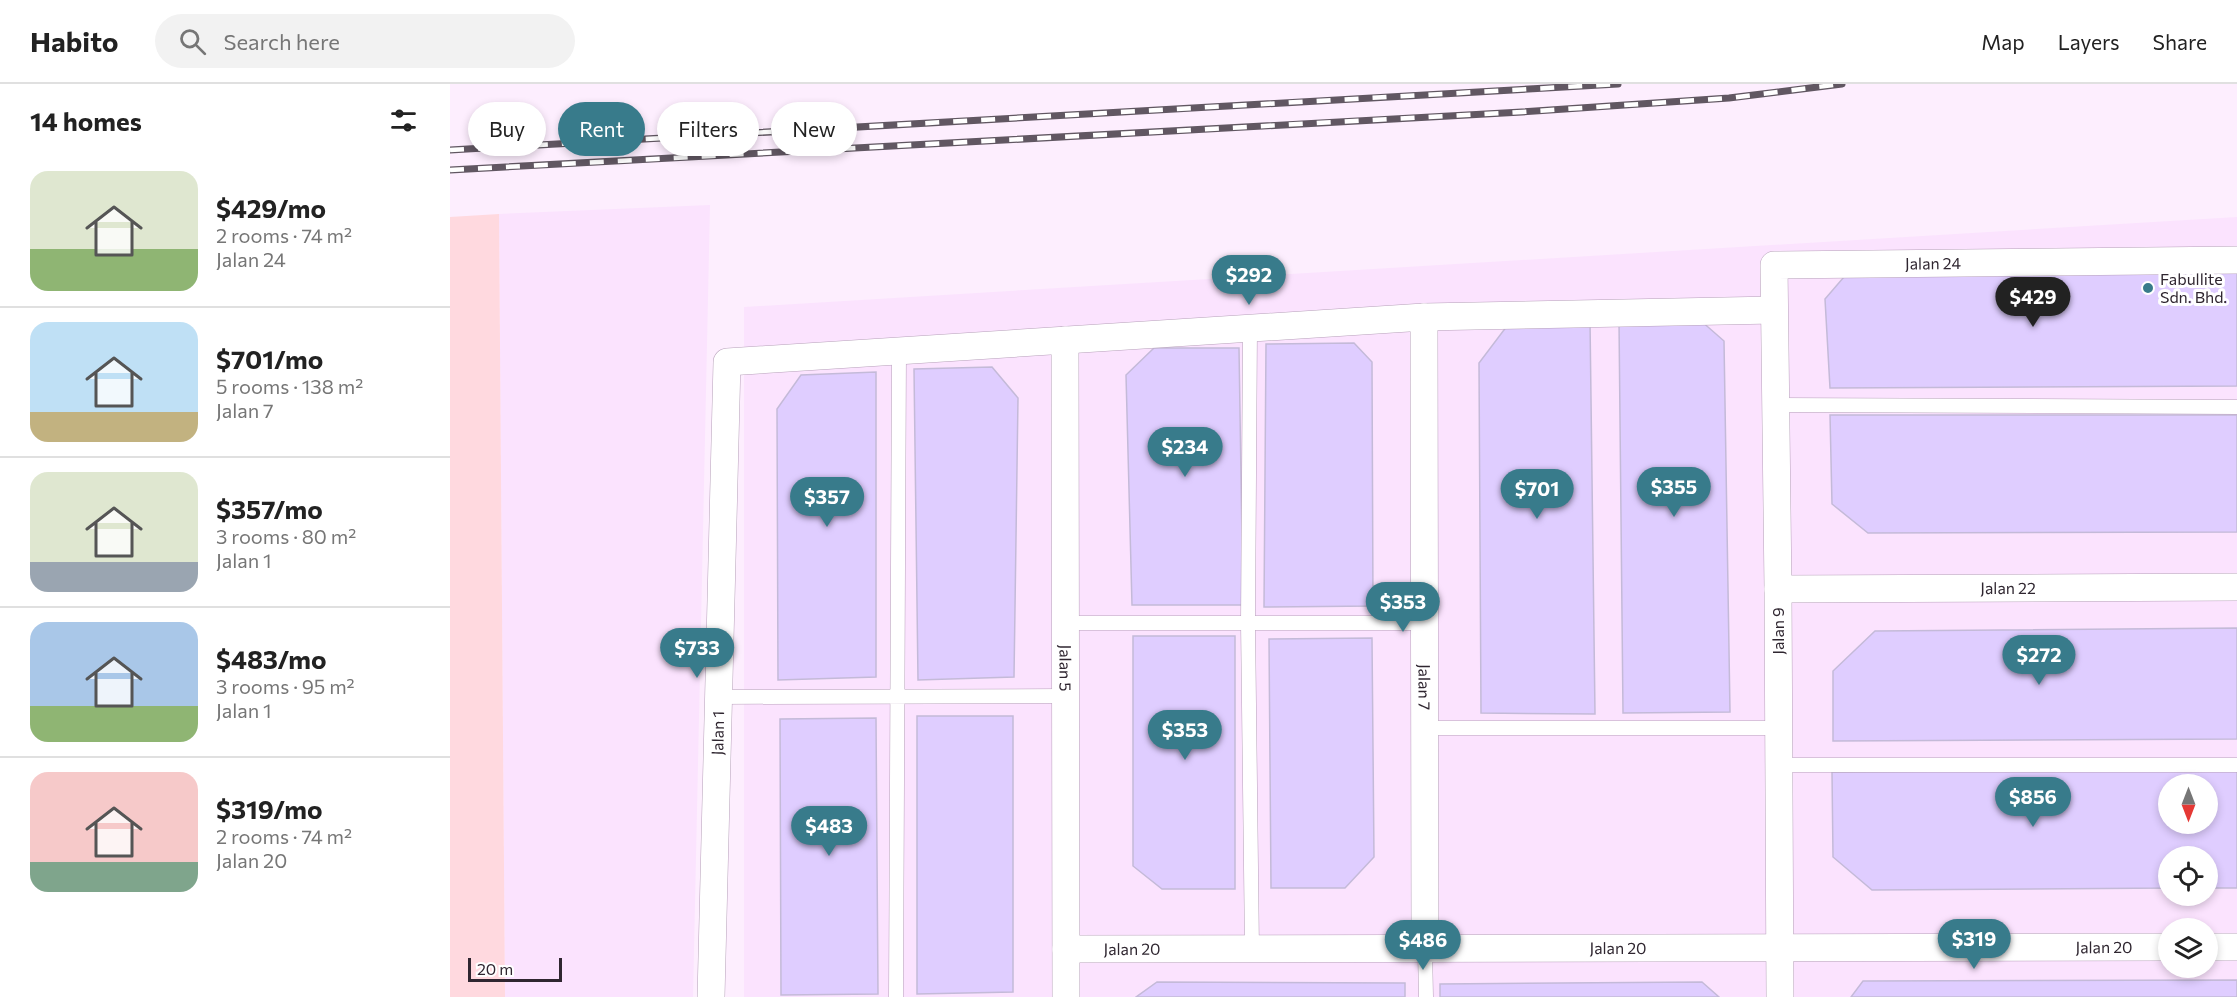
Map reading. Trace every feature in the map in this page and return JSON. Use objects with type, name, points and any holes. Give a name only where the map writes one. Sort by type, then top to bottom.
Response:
[{"type":"street","name":"Jalan 24","points":[[1774,264],[2237,260]]},
{"type":"street","name":"Jalan 9","points":[[1774,264],[1780,997]]},
{"type":"street","points":[[899,351],[1425,317],[1774,310]]},
{"type":"street","name":"Jalan 7","points":[[1425,317],[1425,949]]},
{"type":"street","name":"Jalan 5","points":[[1065,340],[1066,997]]},
{"type":"street","name":"Jalan 1","points":[[711,997],[727,362],[899,351]]},
{"type":"street","name":"Jalan 22","points":[[1778,589],[2237,588]]},
{"type":"street","name":"Jalan 20","points":[[1066,949],[2158,947]]},
{"type":"street","points":[[2218,947],[2237,947]]},
{"type":"lane","points":[[1250,328],[1248,623],[1252,949]]},
{"type":"lane","points":[[896,997],[899,351]]},
{"type":"lane","points":[[1776,405],[2237,407]]},
{"type":"lane","points":[[1065,623],[1425,623]]},
{"type":"lane","points":[[719,697],[1065,696]]},
{"type":"lane","points":[[1425,728],[1778,728]]},
{"type":"lane","points":[[1779,765],[2237,765]]},
{"type":"lane","points":[[1425,949],[1426,997]]},
{"type":"shaded area","points":[[710,205],[693,997],[505,997],[499,214]]},
{"type":"shaded area","points":[[499,214],[505,997],[450,997],[450,217]]},
{"type":"shaded area","points":[[2237,217],[2237,997],[744,997],[744,307]]},
{"type":"building","points":[[2237,268],[2237,386],[1830,388],[1825,299],[1850,270]]},
{"type":"building","points":[[1513,318],[1590,320],[1595,714],[1481,713],[1479,363]]},
{"type":"building","points":[[1700,320],[1724,341],[1730,712],[1623,713],[1619,321]]},
{"type":"building","points":[[1354,343],[1372,362],[1373,606],[1264,607],[1266,344]]},
{"type":"building","points":[[1154,348],[1239,348],[1243,605],[1132,605],[1126,375]]},
{"type":"building","points":[[992,367],[1018,398],[1014,677],[918,680],[914,369]]},
{"type":"building","points":[[876,372],[876,677],[778,680],[777,409],[801,375]]},
{"type":"building","points":[[1830,415],[2237,415],[2237,532],[1868,533],[1832,504]]},
{"type":"building","points":[[2237,628],[2237,739],[1833,741],[1833,671],[1875,631]]},
{"type":"building","points":[[1133,636],[1235,636],[1235,889],[1162,889],[1133,866]]},
{"type":"building","points":[[1372,638],[1374,857],[1345,888],[1271,888],[1269,639]]},
{"type":"building","points":[[917,716],[1013,716],[1013,992],[917,994]]},
{"type":"building","points":[[876,718],[878,994],[781,995],[780,719]]},
{"type":"building","points":[[2237,769],[2237,888],[2218,888],[2218,846],[2158,846],[2158,888],[1872,890],[1833,857],[1832,772]]},
{"type":"building","points":[[2237,980],[2237,997],[1851,997],[1863,981]]},
{"type":"building","points":[[1157,982],[1405,983],[1405,997],[1136,997]]},
{"type":"building","points":[[1702,982],[1719,997],[1440,997],[1440,984]]},
{"type":"railway","points":[[450,150],[1618,84]]},
{"type":"railway","points":[[450,170],[1522,112],[1729,98],[1842,84]]},
{"type":"place","name":"Fabullite Sdn. Bhd.","points":[[2148,288]]}]
